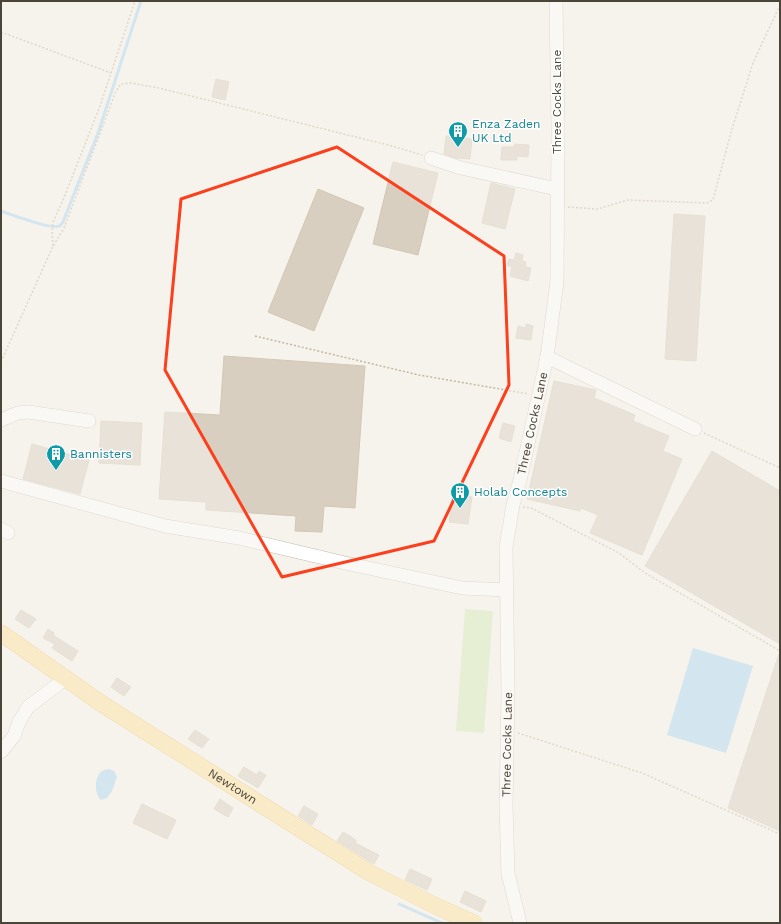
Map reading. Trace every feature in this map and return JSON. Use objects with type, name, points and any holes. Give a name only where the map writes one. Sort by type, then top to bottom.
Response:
[{"type":"main road","name":"Newtown","points":[[1,634],[102,704],[370,873],[440,908],[474,923]]},
{"type":"street","name":"Three Cocks Lane","points":[[517,921],[508,873],[506,806],[508,730],[506,547],[513,505],[520,480],[547,357],[557,282],[558,128],[556,1]]},
{"type":"street","points":[[431,158],[461,168],[558,189]]},
{"type":"street","points":[[547,357],[695,429]]},
{"type":"street","points":[[1,420],[18,413],[28,412],[89,421]]},
{"type":"street","points":[[1,481],[165,526],[239,538],[345,563],[462,588],[506,590]]},
{"type":"street","points":[[1,752],[14,736],[19,722],[28,707],[65,679]]},
{"type":"path","points":[[53,246],[53,222],[100,106],[135,1]]},
{"type":"path","points":[[558,206],[597,209],[628,200],[707,203],[713,200],[731,132],[753,63],[780,5]]},
{"type":"path","points":[[1,32],[111,73]]},
{"type":"path","points":[[1,362],[53,246],[64,228],[91,161],[116,91],[121,84],[131,83],[159,88],[392,146],[431,158]]},
{"type":"path","points":[[255,336],[419,375],[539,396]]},
{"type":"path","points":[[695,429],[780,468]]},
{"type":"path","points":[[513,505],[531,508],[619,553],[645,573],[780,651]]},
{"type":"path","points":[[508,730],[642,773],[780,834]]},
{"type":"highlighted area","points":[[337,147],[504,256],[509,385],[434,541],[282,577],[165,370],[181,199]]},
{"type":"green space","points":[[465,609],[493,611],[484,733],[456,731]]},
{"type":"water","points":[[693,648],[753,666],[726,753],[667,735]]},
{"type":"water","points":[[109,769],[114,771],[117,777],[112,791],[107,798],[101,800],[96,790],[97,777],[102,771]]},
{"type":"building","points":[[216,79],[229,82],[225,100],[212,97]]},
{"type":"building","name":"Enza Zaden UK Ltd","points":[[446,136],[472,139],[470,159],[455,158],[444,154]]},
{"type":"building","points":[[515,144],[529,145],[528,157],[517,156],[517,160],[501,160],[502,147],[514,147]]},
{"type":"building","points":[[393,162],[438,173],[418,255],[373,244]]},
{"type":"building","points":[[491,183],[515,189],[505,229],[482,223]]},
{"type":"building","points":[[318,189],[364,208],[314,331],[268,312]]},
{"type":"building","points":[[674,214],[705,216],[696,361],[665,359]]},
{"type":"building","points":[[516,253],[523,255],[522,261],[526,262],[525,267],[531,268],[528,281],[510,276],[512,267],[507,265],[509,259],[514,260]]},
{"type":"building","points":[[526,324],[533,326],[531,340],[516,338],[518,326],[526,328]]},
{"type":"building","points":[[224,356],[365,366],[355,508],[324,506],[322,532],[295,531],[296,516],[206,510],[206,502],[159,499],[165,412],[220,415]]},
{"type":"building","points":[[554,381],[596,390],[594,398],[635,415],[633,421],[669,436],[663,451],[682,459],[642,555],[590,533],[598,515],[581,508],[580,511],[527,499]]},
{"type":"building","points":[[101,421],[142,423],[140,465],[99,463]]},
{"type":"building","points":[[503,423],[515,426],[511,442],[499,438]]},
{"type":"building","name":"Bannisters","points":[[32,444],[89,460],[80,494],[23,479]]},
{"type":"building","points":[[712,451],[780,491],[780,644],[645,566]]},
{"type":"building","name":"Holab Concepts","points":[[453,494],[472,497],[468,524],[449,522]]},
{"type":"building","points":[[21,610],[36,619],[29,628],[15,619]]},
{"type":"building","points":[[48,629],[54,633],[53,635],[78,651],[72,661],[52,648],[55,644],[43,638]]},
{"type":"building","points":[[780,654],[780,831],[728,808]]},
{"type":"building","points":[[117,678],[131,687],[124,696],[111,687]]},
{"type":"building","points":[[195,730],[209,739],[202,748],[188,739]]},
{"type":"building","points":[[244,767],[257,775],[259,771],[266,775],[258,788],[238,776]]},
{"type":"building","points":[[220,799],[233,808],[228,817],[214,809]]},
{"type":"building","points":[[142,804],[176,820],[167,839],[133,823]]},
{"type":"building","points":[[304,806],[318,814],[312,825],[298,816]]},
{"type":"building","points":[[343,832],[356,840],[355,843],[379,855],[374,864],[337,841]]},
{"type":"building","points":[[410,869],[432,879],[427,890],[405,880]]},
{"type":"building","points":[[465,891],[486,901],[481,912],[460,902]]},
{"type":"waterway","points":[[1,211],[48,226],[55,227],[61,225],[98,133],[141,1]]},
{"type":"waterway","points":[[399,904],[442,923]]},
{"type":"place","name":"Enza Zaden UK Ltd","points":[[458,148]]},
{"type":"place","name":"Bannisters","points":[[56,471]]},
{"type":"place","name":"Holab Concepts","points":[[460,509]]}]
